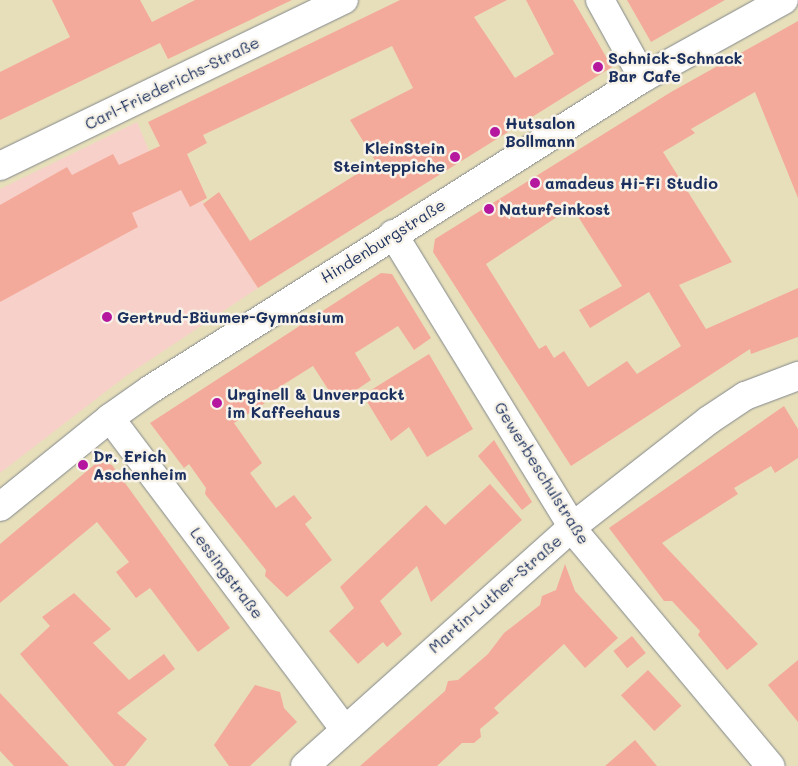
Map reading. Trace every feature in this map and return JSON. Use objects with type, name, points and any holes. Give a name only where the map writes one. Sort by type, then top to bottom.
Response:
[{"type":"street","name":"Carl-Friederichs-Straße","points":[[0,166],[344,0]]},
{"type":"street","points":[[600,0],[643,78]]},
{"type":"street","name":"Hindenburgstraße","points":[[0,507],[110,418],[393,234],[643,78],[784,0]]},
{"type":"street","name":"Gewerbeschulstraße","points":[[393,234],[572,527],[770,766]]},
{"type":"street","name":"Martin-Luther-Straße","points":[[307,765],[344,728],[572,527],[708,420],[745,396],[798,376]]},
{"type":"street","name":"Lessingstraße","points":[[110,418],[344,728]]},
{"type":"shaded area","name":"Gertrud-Bäumer-Gymnasium","points":[[137,122],[149,151],[160,146],[190,206],[202,201],[258,288],[126,376],[0,473],[0,189]]},
{"type":"building","points":[[52,0],[140,0],[152,22],[195,0],[292,0],[168,59],[160,43],[0,120],[0,72],[70,37]]},
{"type":"building","points":[[400,0],[507,0],[474,17],[515,78],[554,54],[526,0],[573,0],[612,67],[258,288],[203,204],[219,192],[250,241],[376,162],[350,120],[413,88],[392,46],[203,135],[207,143],[187,154],[207,198],[190,207],[181,190],[132,213],[138,227],[0,302],[0,205],[67,167],[72,175],[113,154],[119,165],[160,146],[148,122]]},
{"type":"building","points":[[627,0],[725,0],[651,42]]},
{"type":"building","points":[[798,21],[798,198],[755,92],[691,129],[695,133],[663,152],[732,262],[679,285],[706,329],[798,288],[798,337],[751,354],[750,349],[571,466],[433,252],[435,239],[671,92]],"holes":[[[572,207],[622,286],[579,310],[590,328],[649,292],[681,346],[637,374],[627,361],[588,387],[564,351],[554,358],[546,345],[539,349],[486,264]]]},
{"type":"building","points":[[381,273],[392,274],[431,338],[414,350],[398,326],[355,353],[371,380],[337,403],[313,366],[262,398],[265,403],[234,423],[262,463],[250,473],[276,508],[294,495],[312,518],[305,524],[332,560],[287,597],[265,576],[266,570],[205,494],[206,488],[189,464],[184,468],[150,423]]},
{"type":"building","points":[[429,354],[473,429],[427,457],[409,427],[391,441],[363,395]]},
{"type":"building","points":[[784,406],[798,429],[798,458],[775,473],[771,466],[734,488],[738,494],[662,543],[758,644],[727,670],[698,635],[700,631],[672,601],[664,601],[609,528]]},
{"type":"building","points":[[494,440],[532,502],[522,510],[478,456]]},
{"type":"building","points":[[100,460],[112,465],[230,628],[198,652],[150,588],[136,598],[116,572],[129,562],[97,522],[0,603],[0,544]]},
{"type":"building","points":[[490,484],[522,520],[431,602],[417,566],[380,601],[402,634],[387,647],[383,642],[358,664],[329,631],[354,608],[340,587],[426,505],[445,525]]},
{"type":"building","points":[[565,564],[575,591],[618,638],[585,668],[564,644],[494,708],[499,713],[480,729],[481,737],[474,743],[462,743],[437,766],[360,766],[445,691],[448,681],[458,680],[488,654],[504,633],[540,605],[542,596],[556,590]]},
{"type":"building","points":[[74,593],[111,629],[93,643],[129,680],[164,654],[175,669],[117,713],[147,739],[125,766],[114,766],[20,654],[50,626],[42,617]]},
{"type":"building","points":[[632,636],[646,653],[627,668],[613,651]]},
{"type":"building","points":[[798,660],[798,722],[768,685]]},
{"type":"building","points":[[648,670],[681,706],[654,731],[621,695]]},
{"type":"building","points":[[255,685],[280,692],[284,708],[297,722],[250,766],[229,766],[214,745]]},
{"type":"building","points":[[0,693],[69,766],[14,766],[0,751]]},
{"type":"building","points":[[635,740],[657,766],[605,766]]},
{"type":"place","name":"Schnick-Schnack Bar Cafe","points":[[598,67]]},
{"type":"place","name":"Hutsalon Bollmann","points":[[495,132]]},
{"type":"place","name":"KleinStein Steinteppiche","points":[[455,157]]},
{"type":"place","name":"amadeus Hi-Fi Studio","points":[[535,183]]},
{"type":"place","name":"Naturfeinkost","points":[[489,209]]},
{"type":"place","name":"Gertrud-Bäumer-Gymnasium","points":[[107,317]]},
{"type":"place","name":"Urginell & Unverpackt im Kaffeehaus","points":[[217,403]]},
{"type":"place","name":"Dr. Erich Aschenheim","points":[[83,465]]}]
